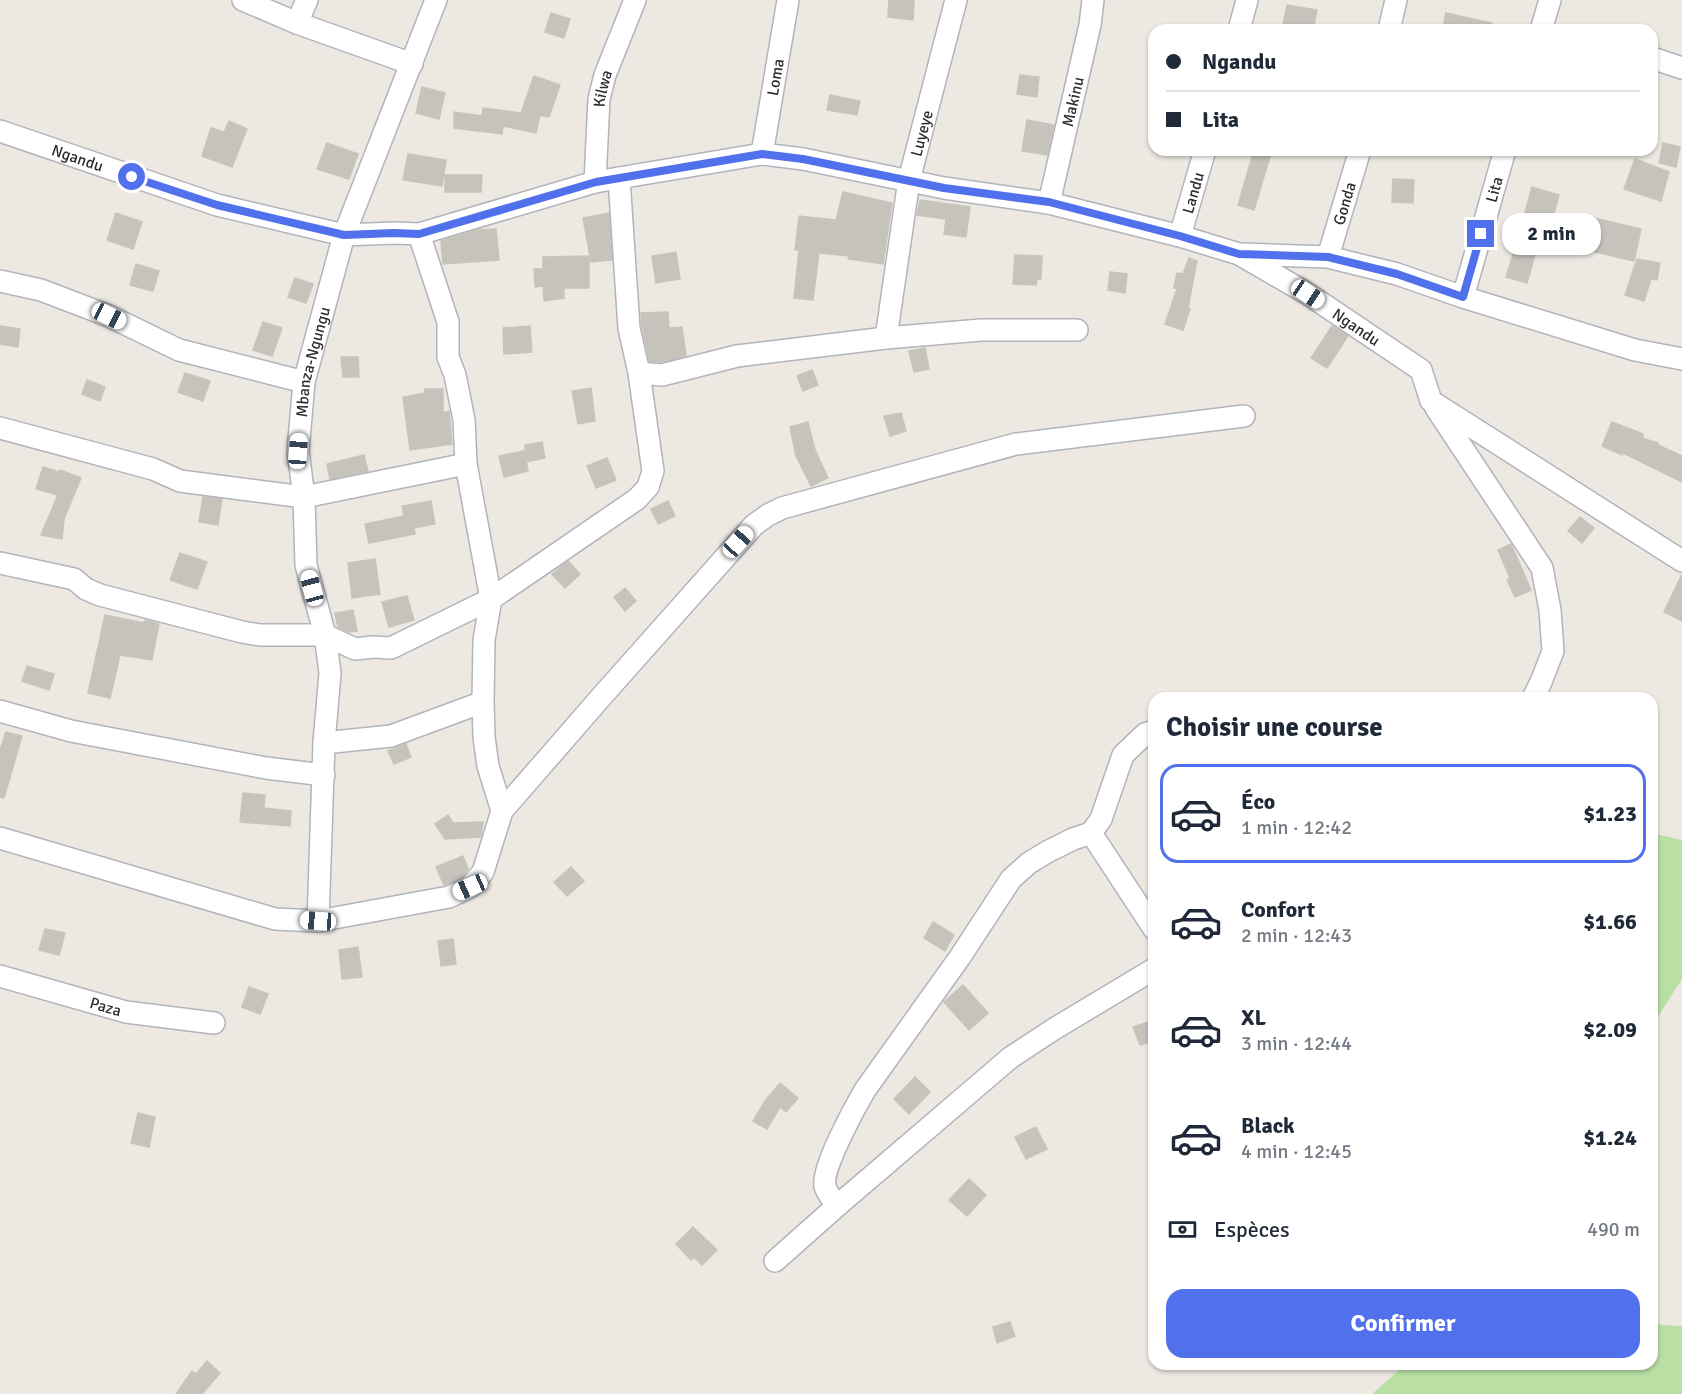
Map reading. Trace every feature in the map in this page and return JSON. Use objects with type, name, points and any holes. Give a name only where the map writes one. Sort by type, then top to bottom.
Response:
[{"type":"street","points":[[243,0],[297,23],[412,64]]},
{"type":"street","points":[[297,23],[307,0]]},
{"type":"street","name":"Mbanza-Ngungu","points":[[318,921],[324,743],[330,673],[325,635],[306,565],[304,497],[298,451],[304,382],[344,235],[436,0]]},
{"type":"street","name":"Kilwa","points":[[596,182],[599,99],[605,75],[635,0]]},
{"type":"street","name":"Loma","points":[[762,154],[788,0]]},
{"type":"street","name":"Luyeye","points":[[886,338],[909,180],[956,0]]},
{"type":"street","name":"Makinu","points":[[1049,202],[1090,26],[1093,0]]},
{"type":"street","points":[[1240,24],[1246,0]]},
{"type":"street","points":[[1390,24],[1396,0]]},
{"type":"street","points":[[1549,24],[1550,0]]},
{"type":"street","points":[[1658,60],[1682,68]]},
{"type":"street","name":"Ngandu","points":[[0,131],[198,200],[344,235],[419,234],[596,182],[762,154],[803,159],[944,188],[1049,202],[1239,254],[1308,294],[1421,370],[1431,401],[1542,568],[1550,610],[1553,651],[1536,692]]},
{"type":"street","name":"Landu","points":[[1180,236],[1203,156]]},
{"type":"street","name":"Gonda","points":[[1328,257],[1358,156]]},
{"type":"street","name":"Lita","points":[[1463,297],[1503,156]]},
{"type":"street","points":[[0,563],[74,579],[86,589],[100,595],[242,632],[260,635],[325,635],[355,649],[391,648],[490,599],[638,499],[648,487],[652,471],[639,374],[629,328],[619,178]]},
{"type":"street","points":[[419,234],[448,322],[448,357],[455,375],[464,420],[466,464],[490,599],[484,640],[484,737],[488,766],[502,811]]},
{"type":"street","points":[[1239,254],[1328,257],[1397,274],[1463,297],[1635,350],[1682,359]]},
{"type":"street","points":[[0,281],[41,290],[109,316],[178,350],[304,382]]},
{"type":"street","points":[[639,374],[662,375],[737,356],[886,338],[981,330],[1077,330]]},
{"type":"street","points":[[1431,401],[1682,561]]},
{"type":"street","points":[[0,838],[275,919],[318,921],[449,897],[470,887],[483,872],[502,811],[738,542],[754,525],[768,515],[782,508],[1016,444],[1244,416]]},
{"type":"street","points":[[0,428],[153,470],[180,481],[304,497],[466,464]]},
{"type":"street","points":[[324,743],[391,736],[483,702]]},
{"type":"street","points":[[0,711],[71,731],[266,768],[324,776]]},
{"type":"street","points":[[837,1206],[825,1187],[825,1179],[830,1159],[865,1090],[954,966],[1011,879],[1038,857],[1073,839],[1091,833],[1101,819],[1123,755],[1148,733]]},
{"type":"street","points":[[1091,833],[1148,919]]},
{"type":"street","points":[[775,1261],[1010,1058],[1148,973]]},
{"type":"street","name":"Paza","points":[[0,976],[126,1012],[214,1023]]},
{"type":"green space","points":[[1658,834],[1682,840],[1682,979],[1658,1017]]},
{"type":"green space","points":[[1658,1323],[1682,1326],[1682,1394],[1372,1394],[1399,1370],[1658,1370]]},
{"type":"building","points":[[889,0],[914,0],[913,20],[888,17]]},
{"type":"building","points":[[1287,5],[1317,10],[1314,24],[1283,24]]},
{"type":"building","points":[[551,13],[570,19],[564,38],[545,32]]},
{"type":"building","points":[[1446,13],[1492,23],[1492,24],[1443,24]]},
{"type":"building","points":[[1020,75],[1039,77],[1037,97],[1017,94]]},
{"type":"building","points":[[534,76],[560,85],[549,117],[540,115],[536,133],[503,126],[502,134],[454,128],[454,112],[482,116],[483,108],[521,113]]},
{"type":"building","points":[[422,87],[445,93],[439,119],[416,113]]},
{"type":"building","points":[[830,95],[860,101],[857,115],[827,110]]},
{"type":"building","points":[[1027,120],[1054,125],[1047,155],[1022,151]]},
{"type":"building","points":[[229,121],[247,129],[232,167],[202,156],[211,128],[224,132]]},
{"type":"building","points":[[327,143],[358,154],[349,179],[317,169]]},
{"type":"building","points":[[1663,143],[1680,147],[1676,167],[1659,163]]},
{"type":"building","points":[[408,154],[446,160],[442,186],[403,180]]},
{"type":"building","points":[[1252,156],[1270,156],[1254,210],[1238,205]]},
{"type":"building","points":[[1635,159],[1669,172],[1661,201],[1624,189]]},
{"type":"building","points":[[445,175],[482,175],[481,192],[445,192]]},
{"type":"building","points":[[1393,179],[1414,180],[1413,203],[1392,202]]},
{"type":"building","points":[[1532,187],[1559,195],[1551,224],[1524,216]]},
{"type":"building","points":[[843,192],[892,203],[883,264],[848,259],[849,256],[819,253],[813,300],[794,298],[799,250],[795,250],[799,216],[836,220]]},
{"type":"building","points":[[920,200],[970,207],[966,237],[944,234],[946,219],[917,215]]},
{"type":"building","points":[[116,213],[142,222],[133,249],[107,240]]},
{"type":"building","points":[[609,213],[612,260],[591,262],[583,218]]},
{"type":"building","points":[[1594,218],[1641,229],[1634,261],[1591,251],[1592,246],[1563,239],[1568,219],[1593,226]]},
{"type":"building","points":[[496,229],[499,260],[443,264],[441,241],[477,230]]},
{"type":"building","points":[[1516,245],[1536,251],[1527,283],[1506,277]]},
{"type":"building","points":[[676,252],[680,279],[656,283],[652,256]]},
{"type":"building","points":[[1015,255],[1042,256],[1041,279],[1037,279],[1036,285],[1013,284]]},
{"type":"building","points":[[589,256],[589,288],[564,288],[564,298],[544,301],[543,286],[535,287],[534,269],[543,269],[543,257]]},
{"type":"building","points":[[1189,258],[1197,261],[1188,308],[1190,309],[1183,330],[1165,324],[1177,289],[1174,288],[1177,273],[1183,274]]},
{"type":"building","points":[[1637,259],[1660,263],[1657,280],[1651,279],[1644,301],[1625,295]]},
{"type":"building","points":[[136,264],[159,271],[153,291],[130,285]]},
{"type":"building","points":[[1110,272],[1127,274],[1125,293],[1108,290]]},
{"type":"building","points":[[295,278],[313,284],[306,303],[288,297]]},
{"type":"building","points":[[668,312],[669,328],[682,327],[686,356],[663,362],[649,361],[641,313]]},
{"type":"building","points":[[263,322],[282,328],[272,356],[253,350]]},
{"type":"building","points":[[0,326],[20,329],[18,347],[0,344]]},
{"type":"building","points":[[530,326],[532,352],[504,354],[503,328]]},
{"type":"building","points":[[1332,326],[1348,336],[1327,368],[1311,358]]},
{"type":"building","points":[[925,348],[929,369],[914,372],[909,351]]},
{"type":"building","points":[[341,357],[358,357],[359,377],[343,377]]},
{"type":"building","points":[[812,370],[818,385],[803,391],[797,376]]},
{"type":"building","points":[[185,373],[210,381],[203,401],[178,392]]},
{"type":"building","points":[[87,380],[105,387],[100,401],[82,394]]},
{"type":"building","points":[[591,388],[595,421],[578,424],[572,391]]},
{"type":"building","points":[[425,389],[443,389],[443,413],[449,411],[452,444],[410,450],[403,397],[425,393]]},
{"type":"building","points":[[901,413],[906,431],[890,436],[884,416]]},
{"type":"building","points":[[808,422],[815,450],[828,478],[811,486],[796,456],[790,427]]},
{"type":"building","points":[[1612,422],[1643,434],[1642,438],[1658,443],[1682,456],[1682,482],[1623,453],[1622,455],[1602,446]]},
{"type":"building","points":[[542,442],[545,458],[526,462],[525,445]]},
{"type":"building","points":[[524,451],[528,471],[504,477],[499,456]]},
{"type":"building","points":[[364,455],[368,471],[330,479],[327,464]]},
{"type":"building","points":[[607,458],[616,480],[596,488],[587,466]]},
{"type":"building","points":[[43,467],[59,472],[60,470],[81,478],[64,519],[62,539],[41,535],[58,495],[36,489]]},
{"type":"building","points":[[203,497],[222,499],[218,525],[199,522]]},
{"type":"building","points":[[431,501],[435,524],[414,528],[415,534],[369,543],[365,524],[404,516],[402,506]]},
{"type":"building","points":[[668,501],[675,516],[658,524],[651,509]]},
{"type":"building","points":[[1580,517],[1594,528],[1582,543],[1568,531]]},
{"type":"building","points":[[1511,544],[1531,590],[1515,597],[1498,550]]},
{"type":"building","points":[[180,553],[207,562],[197,589],[170,580]]},
{"type":"building","points":[[375,559],[380,594],[352,598],[348,563]]},
{"type":"building","points":[[568,561],[580,574],[565,588],[552,574]]},
{"type":"building","points":[[1682,574],[1682,621],[1664,612]]},
{"type":"building","points":[[625,588],[636,601],[625,611],[614,597]]},
{"type":"building","points":[[407,596],[414,620],[389,627],[382,602]]},
{"type":"building","points":[[353,610],[357,631],[349,632],[338,627],[335,613]]},
{"type":"building","points":[[105,615],[159,624],[152,660],[120,655],[110,698],[88,693]]},
{"type":"building","points":[[27,666],[54,674],[49,690],[22,681]]},
{"type":"building","points":[[6,732],[22,736],[4,798],[0,797],[0,750]]},
{"type":"building","points":[[406,744],[411,757],[394,764],[388,751]]},
{"type":"building","points":[[243,793],[265,795],[264,808],[291,811],[290,826],[240,822]]},
{"type":"building","points":[[448,815],[453,823],[483,822],[481,837],[445,839],[435,824]]},
{"type":"building","points":[[463,856],[468,869],[462,877],[444,885],[436,867]]},
{"type":"building","points":[[571,867],[584,881],[567,896],[554,882]]},
{"type":"building","points":[[933,922],[954,935],[945,951],[924,938]]},
{"type":"building","points":[[45,929],[65,933],[59,955],[39,950]]},
{"type":"building","points":[[453,939],[456,964],[441,966],[438,941]]},
{"type":"building","points":[[358,947],[362,977],[342,979],[339,950]]},
{"type":"building","points":[[963,985],[988,1013],[969,1030],[944,1002]]},
{"type":"building","points":[[249,987],[268,994],[260,1014],[242,1007]]},
{"type":"building","points":[[1148,1022],[1148,1043],[1140,1045],[1133,1027]]},
{"type":"building","points":[[915,1077],[930,1092],[909,1114],[894,1099]]},
{"type":"building","points":[[780,1083],[798,1098],[786,1112],[780,1107],[767,1129],[753,1121],[765,1101]]},
{"type":"building","points":[[138,1113],[155,1117],[149,1147],[131,1143]]},
{"type":"building","points":[[1036,1127],[1047,1149],[1026,1159],[1015,1137]]},
{"type":"building","points":[[969,1179],[986,1195],[967,1216],[949,1200]]},
{"type":"building","points":[[693,1227],[717,1250],[702,1265],[694,1257],[691,1260],[676,1244]]},
{"type":"building","points":[[1010,1322],[1015,1336],[997,1343],[993,1327]]},
{"type":"building","points":[[207,1361],[220,1373],[202,1394],[176,1394],[192,1371],[196,1374]]},
{"type":"route","points":[[132,177],[198,200],[344,235],[419,234],[596,182],[762,154],[803,159],[944,188],[1049,202],[1239,254],[1328,257],[1397,274],[1463,297],[1481,234]]}]
